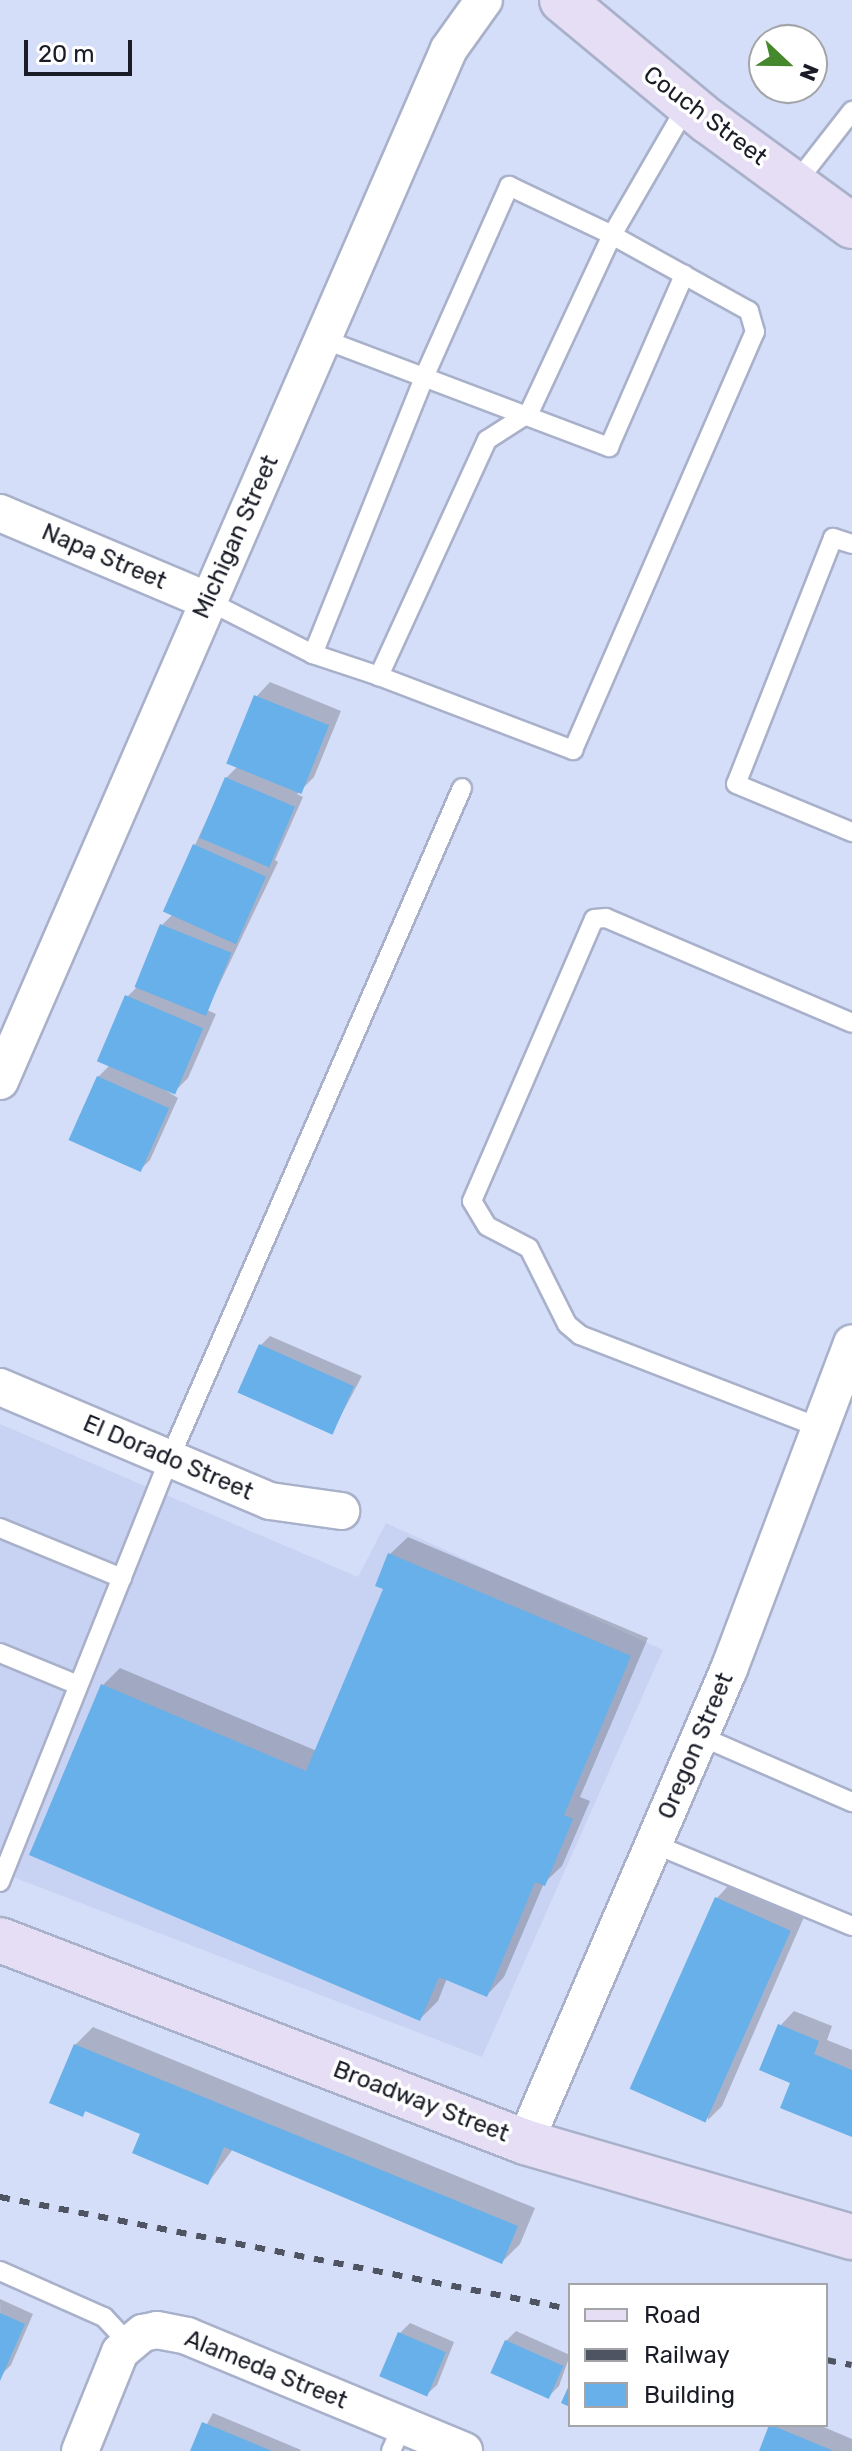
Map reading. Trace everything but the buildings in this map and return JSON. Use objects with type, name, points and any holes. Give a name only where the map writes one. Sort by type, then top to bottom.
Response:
[{"type":"main road","name":"Couch Street","points":[[562,0],[688,104],[852,226]]},
{"type":"main road","name":"Broadway Street","points":[[0,1940],[525,2142],[852,2237]]},
{"type":"street","name":"Michigan Street","points":[[0,1081],[449,49],[484,0]]},
{"type":"street","name":"Napa Street","points":[[0,513],[208,601]]},
{"type":"street","name":"Oregon Street","points":[[525,2142],[700,1736],[852,1343]]},
{"type":"street","name":"El Dorado Street","points":[[0,1387],[270,1501],[341,1511]]},
{"type":"street","name":"Alameda Street","points":[[129,2344],[157,2330],[187,2336],[396,2439],[464,2451]]},
{"type":"street","points":[[81,2449],[120,2352],[129,2344]]},
{"type":"lane","points":[[379,676],[487,440],[529,413],[612,235],[688,104]]},
{"type":"lane","points":[[795,184],[852,111]]},
{"type":"lane","points":[[208,601],[313,654],[573,750],[755,332],[749,311],[612,235],[509,186],[425,375],[313,654]]},
{"type":"lane","points":[[323,339],[529,413],[609,447],[684,275]]},
{"type":"lane","points":[[852,544],[833,538],[736,784],[852,832]]},
{"type":"lane","points":[[0,1882],[169,1460],[462,788]]},
{"type":"lane","points":[[818,1427],[580,1335],[567,1324],[529,1248],[487,1226],[472,1201],[594,919],[606,918],[852,1023]]},
{"type":"lane","points":[[0,1528],[122,1578]]},
{"type":"lane","points":[[0,1653],[78,1685]]},
{"type":"lane","points":[[700,1736],[852,1802]]},
{"type":"lane","points":[[654,1844],[852,1926]]},
{"type":"lane","points":[[0,2271],[104,2317],[129,2344]]},
{"type":"shaded area","points":[[0,1424],[358,1577],[386,1523],[663,1650],[482,2057],[0,1872]]},
{"type":"railway","points":[[0,2197],[568,2309]]},
{"type":"railway","points":[[828,2360],[852,2365]]}]
